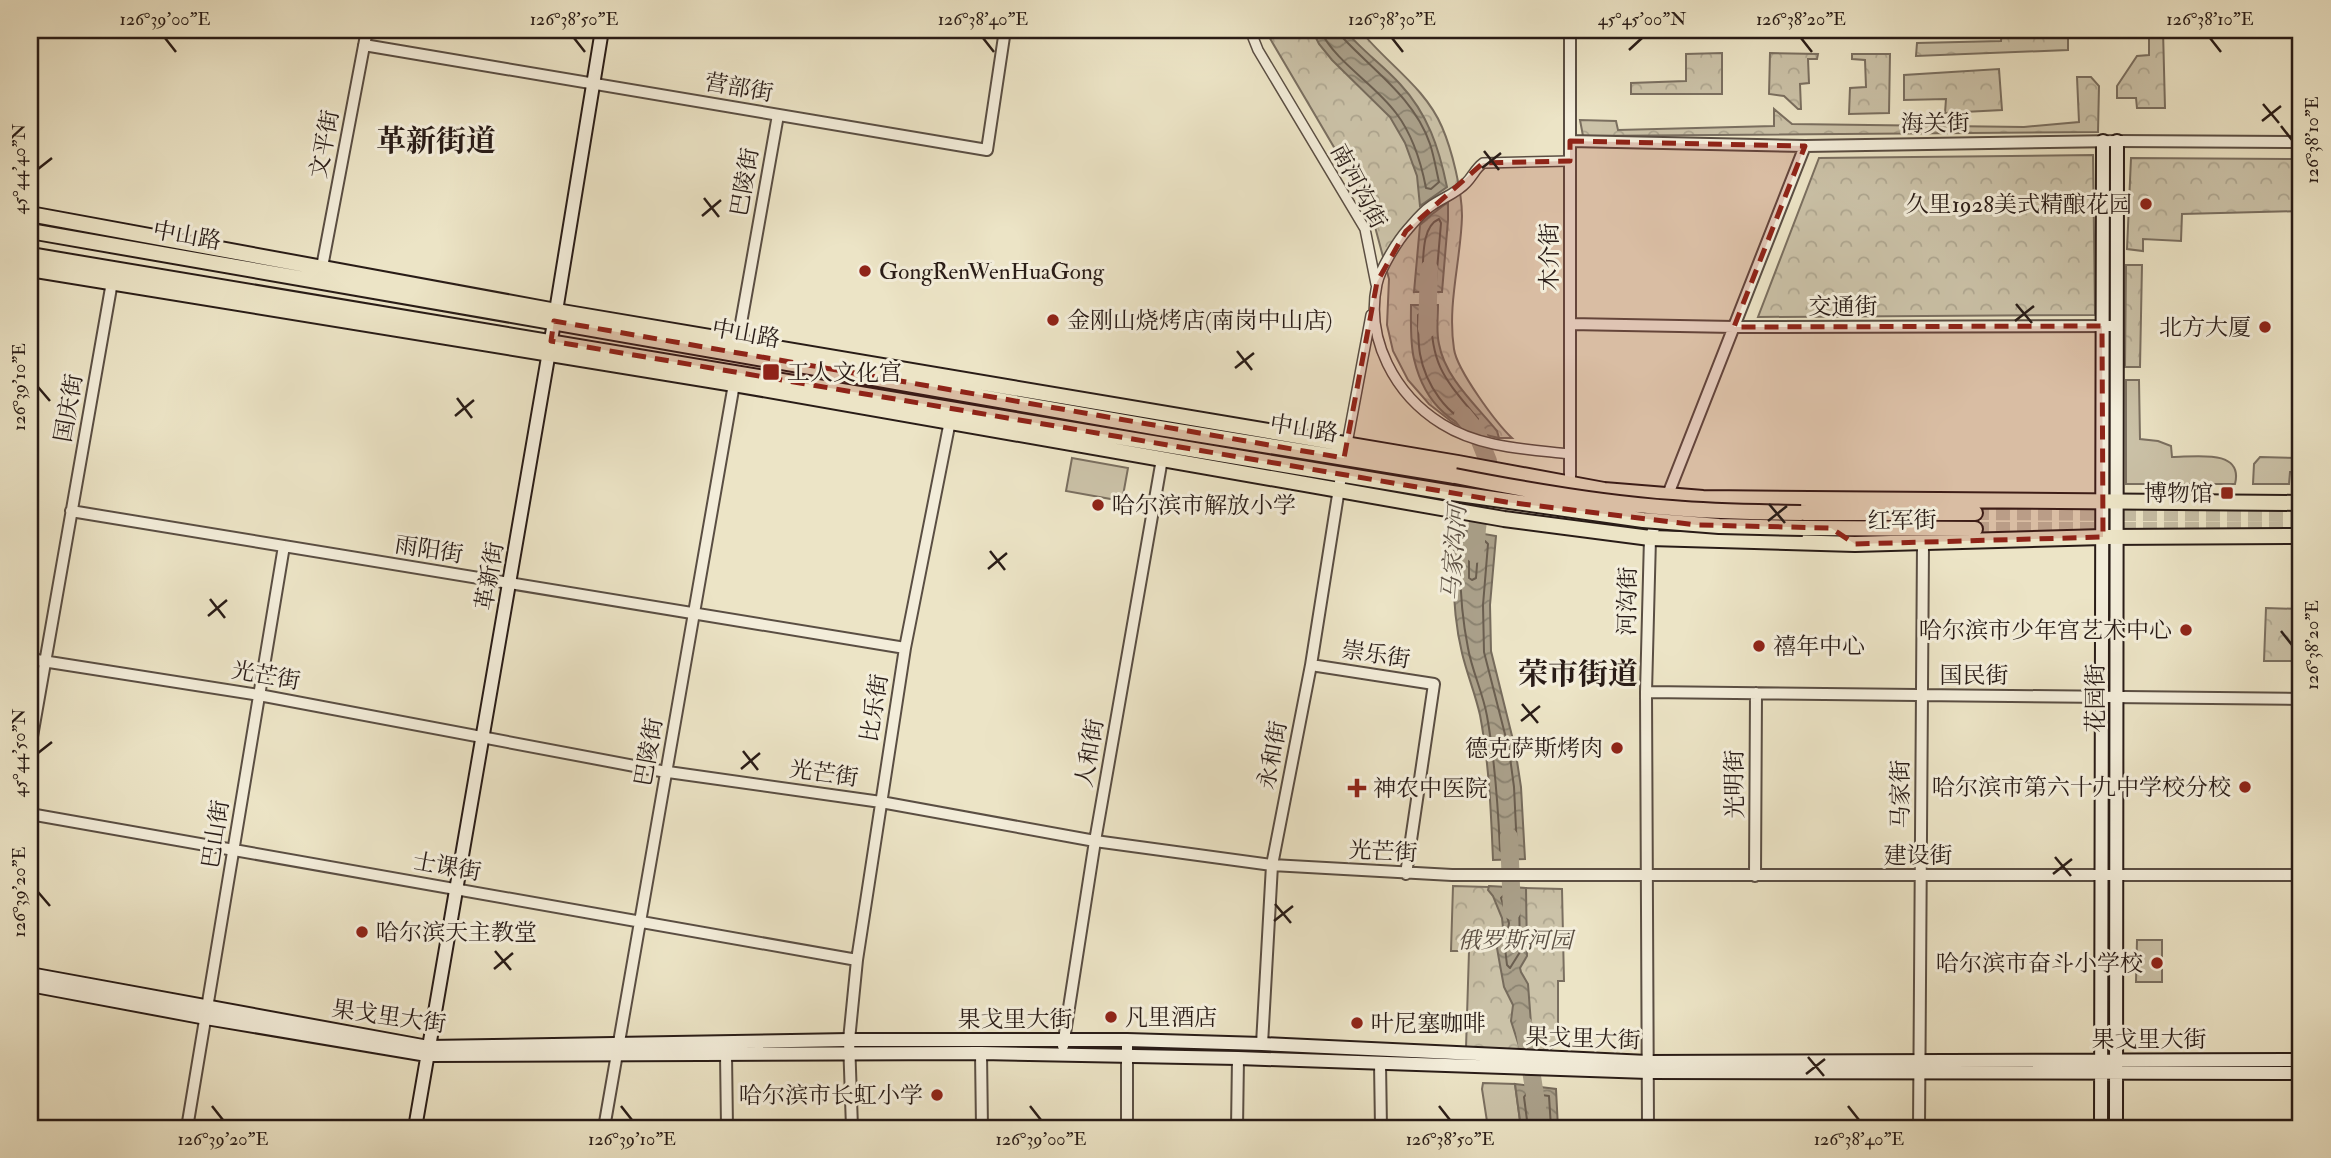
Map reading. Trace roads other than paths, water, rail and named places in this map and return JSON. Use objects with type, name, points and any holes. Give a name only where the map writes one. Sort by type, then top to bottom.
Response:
[{"type":"main road","name":"革新街","points":[[415,1128],[510,583],[602,30]]},
{"type":"main road","name":"花园街","points":[[2103,141],[2102,326],[2116,697],[2116,1128]]},
{"type":"main road","name":"花园街","points":[[2109,501],[2117,326],[2117,141]]},
{"type":"main road","points":[[30,214],[322,267],[555,316],[738,340],[1345,452]]},
{"type":"main road","name":"中山路","points":[[30,231],[555,316],[865,377],[1457,470]]},
{"type":"main road","name":"中山路","points":[[30,255],[1340,483],[1452,493]]},
{"type":"main road","points":[[30,269],[549,347],[734,384],[1162,459],[1340,483]]},
{"type":"main road","name":"红军街","points":[[1457,470],[1671,508],[1801,513],[1975,513]]},
{"type":"main road","name":"红军街","points":[[1510,480],[1604,491],[1703,498],[2301,503]]},
{"type":"main road","name":"红军街","points":[[1340,483],[1504,519],[1650,538],[1855,544],[2110,537],[2301,536]]},
{"type":"main road","name":"红军街","points":[[1452,493],[1697,525],[1975,529]]},
{"type":"main road","points":[[1506,502],[1560,525]]},
{"type":"main road","points":[[1831,528],[1855,544]]},
{"type":"main road","name":"花园街","points":[[2101,1128],[2102,697],[2110,537]]},
{"type":"main road","name":"果戈里大街","points":[[30,974],[207,1012]]},
{"type":"main road","name":"果戈里大街","points":[[30,985],[207,1012],[428,1051],[849,1047],[1127,1040],[1262,1044],[1470,1060],[1648,1067],[2116,1066],[2301,1060]]},
{"type":"main road","name":"果戈里大街","points":[[617,1049],[726,1054],[849,1047],[1380,1063],[1470,1060]]},
{"type":"main road","name":"果戈里大街","points":[[2116,1066],[2301,1073]]},
{"type":"street","name":"文平街","points":[[322,267],[367,30]]},
{"type":"street","name":"营部街","points":[[364,45],[987,150],[1005,30]]},
{"type":"street","name":"南河沟街","points":[[1250,30],[1258,50],[1365,229],[1377,282],[1345,452]]},
{"type":"street","name":"木介街","points":[[1570,30],[1570,485]]},
{"type":"street","name":"巴陵街","points":[[738,340],[778,115]]},
{"type":"street","name":"海关街","points":[[1570,141],[1805,146],[2103,141],[2301,142]]},
{"type":"street","name":"河沟街","points":[[1648,1128],[1646,692],[1650,538],[1805,146]]},
{"type":"street","points":[[1570,161],[1483,163],[1477,167],[1466,183],[1429,208],[1396,245],[1377,282],[1375,324],[1383,356],[1395,379],[1417,406],[1443,425],[1484,443],[1570,454]]},
{"type":"street","name":"国庆街","points":[[30,748],[112,282]]},
{"type":"street","name":"交通街","points":[[1570,324],[1734,327],[2117,326]]},
{"type":"street","name":"巴陵街","points":[[604,1128],[734,384]]},
{"type":"street","name":"比乐街","points":[[852,1128],[849,1047],[856,960],[905,648],[950,421]]},
{"type":"street","name":"人和街","points":[[1063,1054],[1095,841],[1162,459]]},
{"type":"street","name":"永和街","points":[[1262,1044],[1272,865],[1311,665],[1340,483]]},
{"type":"street","name":"雨阳街","points":[[71,511],[905,648]]},
{"type":"street","name":"马家街","points":[[1919,1128],[1923,543]]},
{"type":"street","name":"巴山街","points":[[187,1128],[284,546]]},
{"type":"street","name":"光芒街","points":[[30,659],[260,695],[666,772],[881,803],[1095,841],[1272,865],[1406,874],[1534,876]]},
{"type":"street","name":"崇乐街","points":[[1311,665],[1434,684],[1406,874]]},
{"type":"street","name":"国民街","points":[[1646,692],[2301,699]]},
{"type":"street","name":"光明街","points":[[1755,876],[1756,693]]},
{"type":"street","name":"士课街","points":[[30,814],[856,960]]},
{"type":"street","name":"建设街","points":[[1534,876],[2301,876]]},
{"type":"street","points":[[1127,1040],[1127,1128]]},
{"type":"street","points":[[981,1053],[982,1128]]},
{"type":"street","points":[[726,1054],[727,1128]]},
{"type":"street","points":[[1237,1128],[1238,1058]]},
{"type":"street","points":[[1380,1063],[1381,1128]]},
{"type":"water","points":[[1312,30],[1345,30],[1410,95],[1431,132],[1447,187],[1420,206],[1417,176],[1405,143],[1390,117],[1332,60]]},
{"type":"water","points":[[1448,202],[1442,292],[1414,292],[1420,225]]},
{"type":"water","points":[[1411,305],[1438,305],[1437,330],[1442,356],[1454,380],[1497,431],[1499,438],[1455,421],[1444,413],[1426,390],[1413,352]]},
{"type":"water","points":[[1455,529],[1496,536],[1490,605],[1491,651],[1515,748],[1521,787],[1525,859],[1493,860],[1483,733],[1456,622],[1453,575]]},
{"type":"water","points":[[1489,886],[1526,888],[1527,956],[1520,968],[1528,984],[1533,1050],[1520,1049],[1511,1021],[1513,1005],[1504,987],[1497,948],[1503,928],[1502,918],[1488,890]]},
{"type":"water","points":[[1515,1084],[1556,1089],[1558,1128],[1521,1128]]},
{"type":"waterway","name":"马家沟河","points":[[1427,329],[1429,269]]},
{"type":"waterway","name":"马家沟河","points":[[1463,415],[1476,431],[1488,461],[1475,554]]},
{"type":"waterway","name":"马家沟河","points":[[1509,837],[1512,911]]},
{"type":"waterway","name":"马家沟河","points":[[1524,1025],[1540,1128]]},
{"type":"tunnel","points":[[1975,513],[2301,515]]},
{"type":"tunnel","points":[[1975,529],[2301,529]]},
{"type":"place","name":"久里1928美式精酿花园","points":[[2146,204]]},
{"type":"place","name":"GongRenWenHuaGong","points":[[865,271]]},
{"type":"place","name":"金刚山烧烤店(南岗中山店)","points":[[1053,320]]},
{"type":"place","name":"北方大厦","points":[[2265,327]]},
{"type":"place","name":"工人文化宫","points":[[771,372]]},
{"type":"place","name":"博物馆","points":[[2227,493]]},
{"type":"place","name":"哈尔滨市解放小学","points":[[1098,505]]},
{"type":"place","name":"哈尔滨市少年宫艺术中心","points":[[2186,630]]},
{"type":"place","name":"禧年中心","points":[[1759,646]]},
{"type":"place","name":"德克萨斯烤肉","points":[[1617,748]]},
{"type":"place","name":"哈尔滨市第六十九中学校分校","points":[[2245,787]]},
{"type":"place","name":"神农中医院","points":[[1357,788]]},
{"type":"place","name":"哈尔滨天主教堂","points":[[362,932]]},
{"type":"place","name":"哈尔滨市奋斗小学校","points":[[2157,963]]},
{"type":"place","name":"凡里酒店","points":[[1111,1017]]},
{"type":"place","name":"叶尼塞咖啡","points":[[1357,1023]]},
{"type":"place","name":"哈尔滨市长虹小学","points":[[937,1095]]},
{"type":"district","name":"革新街道","points":[[436,141]]},
{"type":"district","name":"荣市街道","points":[[1578,674]]},
{"type":"park label","name":"俄罗斯河园","points":[[1515,940]]}]
